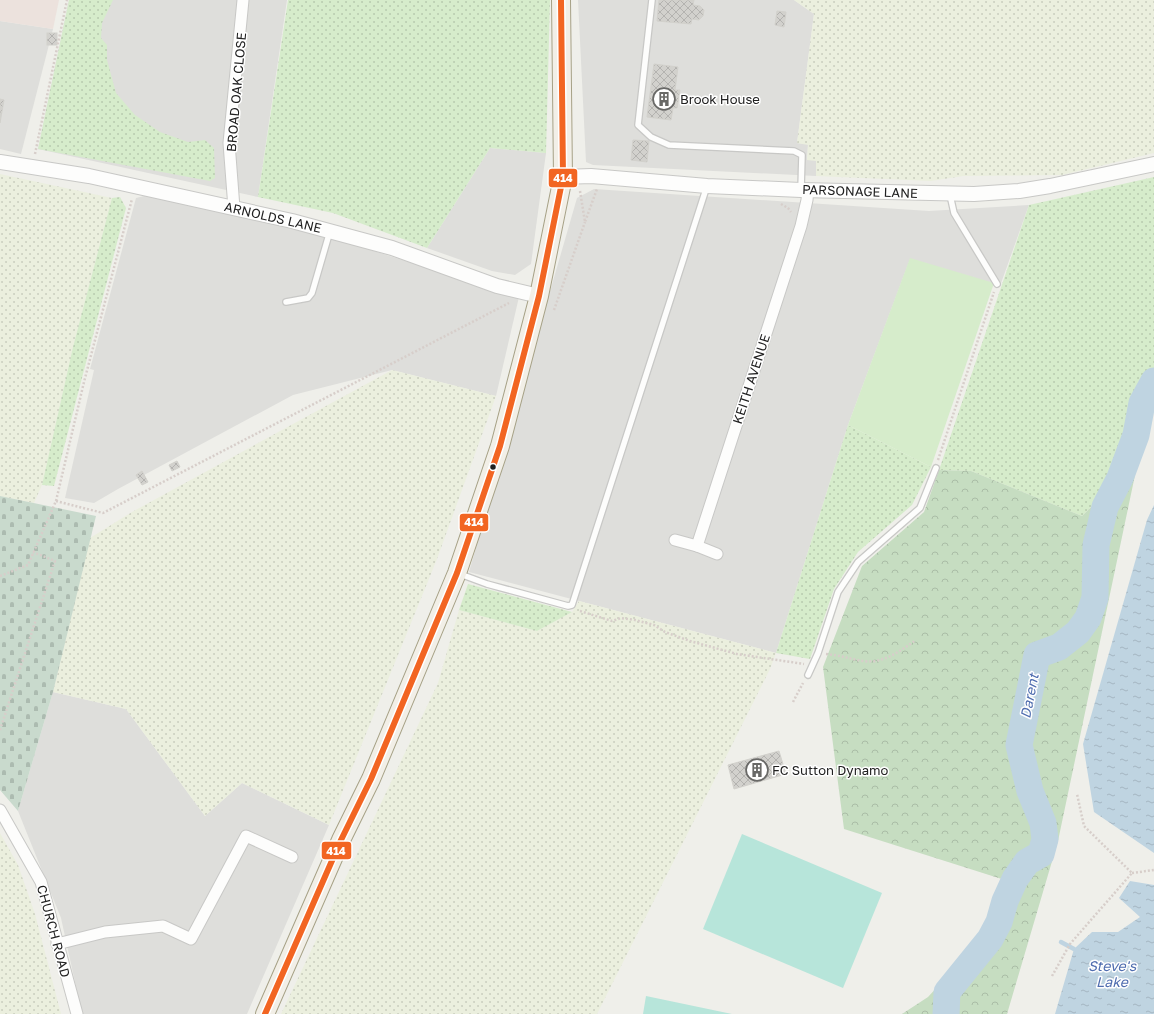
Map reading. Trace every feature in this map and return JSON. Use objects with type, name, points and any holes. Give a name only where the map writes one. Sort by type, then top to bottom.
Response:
[{"type":"main road","points":[[265,1014],[341,840],[371,779],[458,573],[500,446],[539,296],[563,177],[560,30],[561,0]]},
{"type":"street","name":"BROAD OAK CLOSE","points":[[234,208],[229,143],[243,0]]},
{"type":"street","name":"ARNOLDS LANE","points":[[0,162],[89,176],[330,231],[392,248],[497,286],[539,296]]},
{"type":"street","name":"PARSONAGE LANE","points":[[563,177],[591,176],[707,186],[950,194],[1019,191],[1154,164]]},
{"type":"street","name":"KEITH AVENUE","points":[[697,546],[801,226],[807,200],[804,189]]},
{"type":"street","points":[[675,540],[697,546],[717,554]]},
{"type":"street","name":"CHURCH ROAD","points":[[0,810],[41,882],[77,1014]]},
{"type":"street","points":[[57,944],[106,932],[163,926],[191,939],[246,836],[292,857]]},
{"type":"lane","points":[[652,0],[638,125],[651,137],[669,145],[794,151],[802,155],[804,189]]},
{"type":"lane","points":[[458,573],[487,584],[568,606],[572,605],[707,186]]},
{"type":"lane","points":[[950,194],[954,213],[997,284]]},
{"type":"lane","points":[[286,302],[308,298],[312,293],[330,231]]},
{"type":"lane","points":[[808,674],[818,653],[838,592],[858,562],[920,508],[936,468]]},
{"type":"path","points":[[32,168],[67,0]]},
{"type":"path","points":[[563,177],[580,188],[585,222]]},
{"type":"path","points":[[0,576],[28,565],[56,501],[84,382],[135,186]]},
{"type":"path","points":[[553,312],[598,188]]},
{"type":"path","points":[[773,204],[788,208],[801,226]]},
{"type":"path","points":[[936,468],[997,284]]},
{"type":"path","points":[[56,501],[103,513],[510,303]]},
{"type":"path","points":[[0,730],[55,561],[33,552]]},
{"type":"path","points":[[568,606],[612,621],[621,618],[654,625],[666,632],[690,641],[736,654],[812,665]]},
{"type":"path","points":[[818,653],[842,655],[864,661],[892,657],[916,640]]},
{"type":"path","points":[[793,702],[808,674]]},
{"type":"path","points":[[1077,794],[1084,826],[1132,873]]},
{"type":"path","points":[[1052,976],[1070,944],[1132,873],[1154,870]]},
{"type":"shaded area","points":[[0,0],[59,0],[53,29],[0,21]]},
{"type":"shaded area","points":[[69,0],[287,0],[258,197],[38,149]]},
{"type":"shaded area","points":[[578,0],[794,0],[814,14],[797,143],[808,144],[807,160],[816,160],[816,176],[593,165],[586,162]]},
{"type":"shaded area","points":[[0,21],[53,29],[21,154],[0,149]]},
{"type":"shaded area","points":[[490,148],[546,153],[531,264],[515,275],[492,271],[427,248]]},
{"type":"shaded area","points":[[594,189],[929,211],[1029,205],[1000,286],[910,259],[848,425],[776,653],[469,572],[577,198]]},
{"type":"shaded area","points":[[152,194],[317,233],[519,297],[496,396],[392,370],[293,395],[94,503],[65,498],[94,370],[90,369],[136,198]]},
{"type":"shaded area","points":[[53,692],[126,709],[205,816],[242,783],[329,825],[247,1014],[82,1014],[61,918],[18,811]]},
{"type":"shaded area","points":[[742,834],[882,893],[843,988],[703,929]]},
{"type":"shaded area","points":[[646,996],[732,1014],[643,1014]]},
{"type":"green space","points":[[69,0],[113,0],[102,23],[101,38],[107,45],[107,60],[116,93],[135,115],[160,132],[188,142],[205,140],[214,148],[215,178],[210,181],[38,149]]},
{"type":"green space","points":[[288,0],[550,0],[546,153],[490,148],[427,248],[333,213],[258,197]]},
{"type":"green space","points":[[794,0],[1154,0],[1154,153],[1062,175],[963,176],[931,181],[816,176],[816,161],[807,160],[808,145],[797,143],[814,14]]},
{"type":"green space","points":[[0,174],[112,198],[73,347],[42,485],[34,503],[0,496]]},
{"type":"green space","points":[[1154,177],[1154,377],[1139,400],[1112,486],[1082,516],[971,471],[939,470],[1029,205]]},
{"type":"green space","points":[[120,197],[126,208],[54,486],[42,485],[73,347],[112,198]]},
{"type":"green space","points":[[910,258],[994,283],[931,467],[848,425]]},
{"type":"green space","points":[[392,370],[496,396],[437,559],[329,825],[242,783],[205,816],[126,709],[53,692],[90,538],[132,512]]},
{"type":"green space","points":[[848,425],[931,467],[912,505],[858,552],[834,589],[810,659],[776,653]]},
{"type":"green space","points":[[1138,461],[1058,841],[1007,1014],[902,1014],[928,997],[988,932],[1008,881],[844,829],[823,667],[862,566],[924,512],[939,470],[971,471],[1082,516]]},
{"type":"green space","points":[[0,496],[96,516],[53,692],[18,811],[0,790]]},
{"type":"green space","points":[[468,584],[572,612],[537,631],[459,610]]},
{"type":"green space","points":[[579,601],[776,653],[770,669],[597,1014],[281,1014],[438,683],[459,610],[537,631],[572,612]]},
{"type":"green space","points":[[0,833],[18,865],[35,914],[61,1014],[0,1014]]},
{"type":"water","points":[[1154,505],[1154,853],[1094,812],[1083,744],[1147,520]]},
{"type":"water","name":"Steve's Lake","points":[[1130,881],[1154,885],[1154,1014],[1055,1014],[1074,949],[1092,932],[1118,932],[1140,917],[1119,898]]},
{"type":"building","points":[[659,0],[694,0],[693,5],[700,6],[704,10],[703,16],[699,20],[692,19],[691,24],[657,21]]},
{"type":"building","points":[[777,11],[786,12],[784,27],[775,25]]},
{"type":"building","points":[[47,33],[57,33],[57,45],[47,45]]},
{"type":"building","name":"Brook House","points":[[654,64],[678,67],[675,90],[680,90],[677,108],[673,108],[671,120],[647,117]]},
{"type":"building","points":[[0,99],[4,100],[0,123]]},
{"type":"building","points":[[633,140],[649,141],[647,162],[631,160]]},
{"type":"building","points":[[177,461],[180,467],[172,471],[169,465]]},
{"type":"building","points":[[142,471],[148,482],[142,485],[136,475]]},
{"type":"building","name":"FC Sutton Dynamo","points":[[779,751],[786,774],[734,789],[728,765]]},
{"type":"waterway","name":"Darent","points":[[946,1014],[947,992],[990,939],[999,922],[1005,901],[1015,879],[1027,862],[1041,854],[1045,839],[1043,823],[1030,791],[1019,745],[1037,655],[1059,647],[1078,632],[1088,618],[1095,598],[1096,545],[1105,507],[1120,478],[1136,435],[1142,403],[1154,381]]},
{"type":"waterway","points":[[1061,942],[1074,949]]},
{"type":"transit line","name":"414","points":[[265,1014],[341,840],[371,779],[457,573],[500,446],[539,296],[563,177],[561,0]]},
{"type":"place","name":"Brook House","points":[[664,99]]},
{"type":"place","name":"FC Sutton Dynamo","points":[[757,770]]}]
